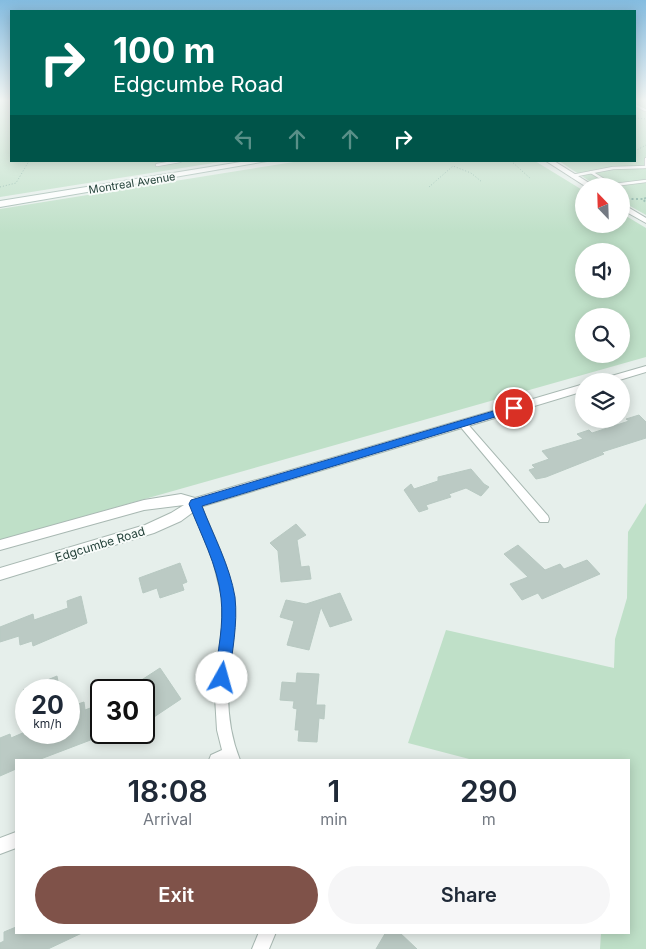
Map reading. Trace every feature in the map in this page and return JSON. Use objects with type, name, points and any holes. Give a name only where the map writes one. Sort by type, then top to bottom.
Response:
[{"type":"main road","name":"Montreal Avenue","points":[[0,204],[257,162]]},
{"type":"street","points":[[551,162],[576,178]]},
{"type":"street","points":[[630,211],[646,220]]},
{"type":"street","points":[[630,374],[646,369]]},
{"type":"street","name":"Edgcumbe Road","points":[[0,574],[149,529],[176,517],[195,504],[575,390]]},
{"type":"street","points":[[462,423],[544,519]]},
{"type":"street","name":"Edgcumbe Road","points":[[0,545],[144,505],[181,499],[195,504]]},
{"type":"street","points":[[195,504],[223,575],[228,596],[229,614],[222,678],[223,718],[231,757]]},
{"type":"street","points":[[0,846],[15,840]]},
{"type":"street","points":[[260,949],[267,934]]},
{"type":"lane","points":[[572,176],[646,166],[646,160]]},
{"type":"lane","points":[[157,165],[174,162]]},
{"type":"lane","points":[[591,172],[601,178]]},
{"type":"lane","points":[[630,183],[646,181]]},
{"type":"path","points":[[636,151],[640,153]]},
{"type":"path","points":[[0,187],[16,183],[28,162]]},
{"type":"path","points":[[512,162],[530,179]]},
{"type":"path","points":[[428,187],[453,166],[471,172],[482,182]]},
{"type":"path","points":[[630,200],[646,198]]},
{"type":"path","points":[[643,199],[646,204]]},
{"type":"green space","points":[[0,145],[10,145],[10,162],[220,162],[0,197]]},
{"type":"green space","points":[[636,145],[646,145],[646,215],[630,206],[630,178],[585,178],[561,162],[636,162]]},
{"type":"green space","points":[[294,162],[537,162],[575,185],[575,233],[630,233],[630,218],[646,228],[646,357],[630,362],[630,308],[575,308],[575,363],[625,363],[590,373],[575,373],[575,377],[0,540],[0,209]]},
{"type":"green space","points":[[646,503],[646,949],[600,949],[601,934],[630,934],[630,759],[469,759],[408,743],[446,630],[614,668],[615,639],[627,598],[628,532]]},
{"type":"building","points":[[639,415],[646,422],[646,438],[602,452],[604,454],[546,477],[536,479],[529,470],[535,468],[532,465],[549,459],[542,451],[583,439],[577,434],[589,430],[592,433],[607,428],[630,428],[630,418]]},
{"type":"building","points":[[471,469],[489,487],[481,496],[466,488],[449,494],[451,497],[426,505],[428,509],[419,512],[404,490],[411,484],[414,489],[438,481],[438,477]]},
{"type":"building","points":[[296,524],[306,535],[297,540],[301,567],[309,566],[311,579],[281,582],[278,551],[270,543]]},
{"type":"building","points":[[518,545],[545,570],[560,564],[564,569],[587,560],[600,574],[542,599],[538,593],[522,600],[510,584],[528,577],[504,554]]},
{"type":"building","points":[[180,563],[187,582],[182,584],[184,590],[160,598],[157,588],[143,593],[139,578]]},
{"type":"building","points":[[340,593],[352,620],[330,627],[321,607],[309,650],[287,645],[294,621],[280,617],[286,600],[306,604]]},
{"type":"building","points":[[81,596],[87,623],[33,646],[32,641],[20,645],[19,636],[0,642],[0,627],[33,614],[34,620],[68,608],[67,601]]},
{"type":"building","points":[[160,668],[181,699],[155,716],[155,679],[143,679]]},
{"type":"building","points":[[297,673],[319,674],[316,705],[325,705],[324,719],[319,718],[317,742],[298,741],[299,730],[295,730],[297,709],[293,708],[294,701],[280,700],[282,682],[296,683]]},
{"type":"building","points":[[84,702],[85,710],[90,708],[90,740],[80,744],[80,703]]},
{"type":"building","points":[[10,734],[11,738],[15,736],[15,744],[80,744],[41,759],[15,759],[15,769],[0,776],[0,738]]},
{"type":"building","points":[[15,927],[15,934],[80,934],[48,949],[0,949],[0,943],[4,941],[4,932]]},
{"type":"building","points":[[385,934],[401,934],[417,949],[376,949]]},
{"type":"route","points":[[222,678],[229,614],[228,596],[223,575],[195,504],[514,408]]}]
